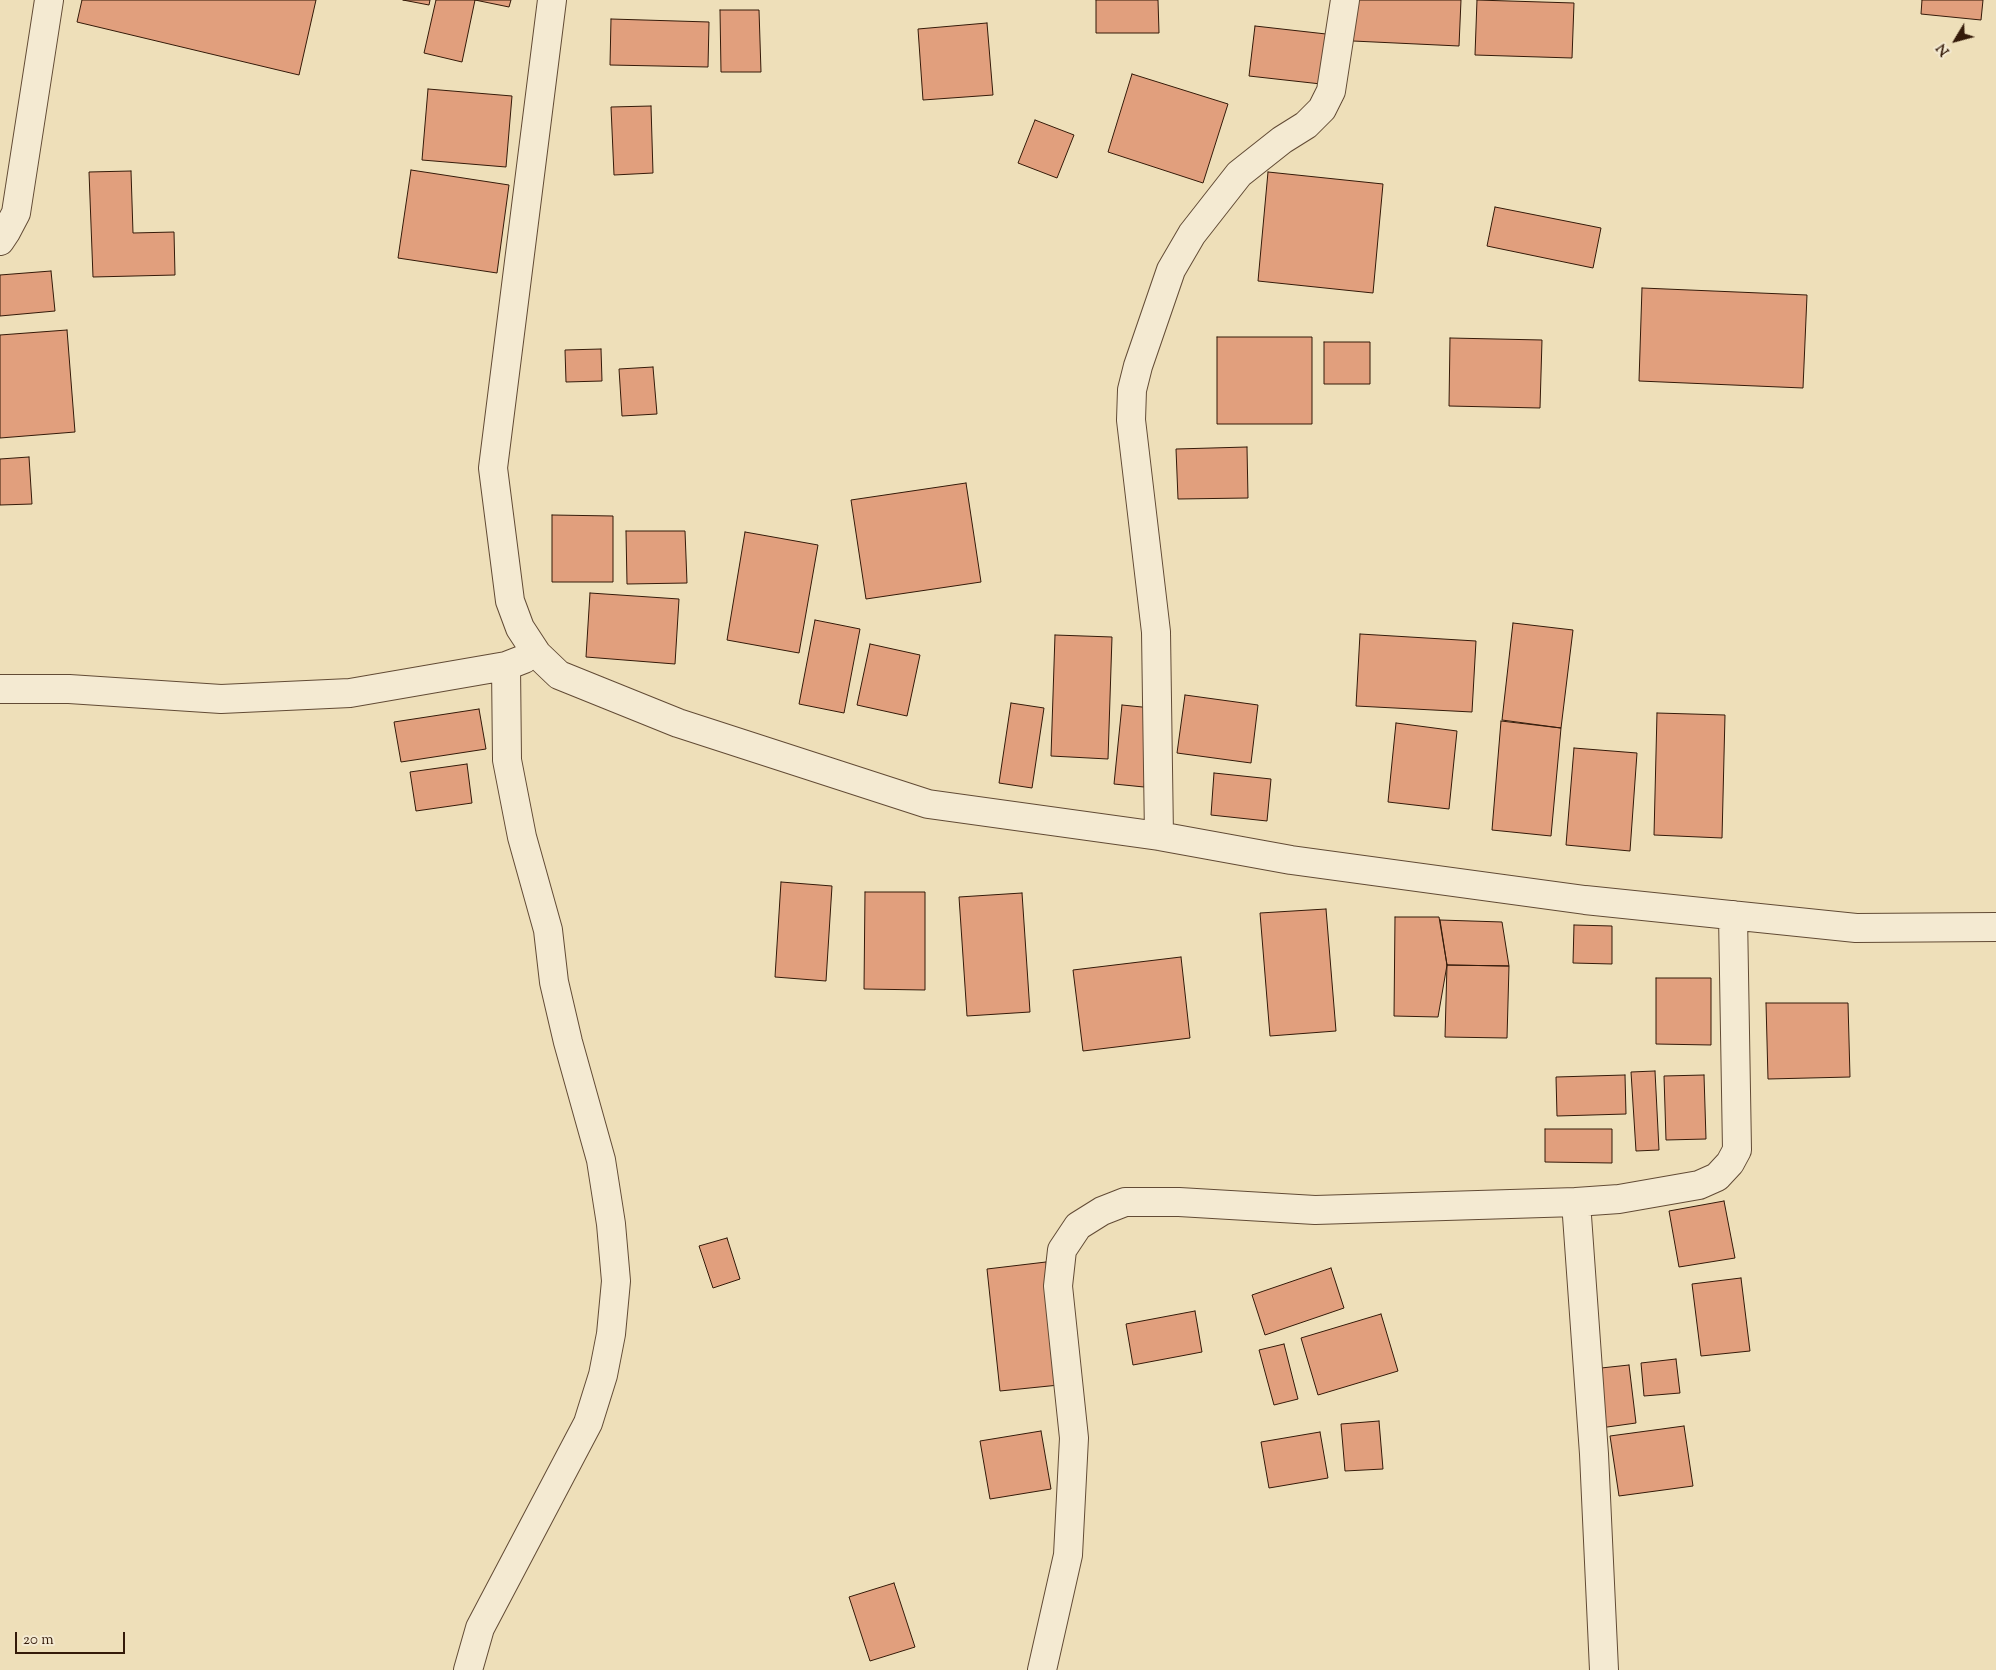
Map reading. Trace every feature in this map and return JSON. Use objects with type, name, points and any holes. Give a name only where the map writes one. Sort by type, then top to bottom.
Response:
[{"type":"street","points":[[0,241],[16,213],[49,0]]},
{"type":"street","points":[[552,0],[493,468],[510,601],[520,628],[537,654],[559,675],[678,723],[928,804],[1159,836],[1301,862],[1584,900],[1856,928],[1996,926]]},
{"type":"street","points":[[1159,836],[1156,632],[1131,420],[1132,390],[1171,270],[1192,234],[1239,174],[1282,140],[1306,125],[1322,109],[1331,91],[1345,0]]},
{"type":"street","points":[[0,689],[69,689],[220,699],[350,693],[506,666],[537,654]]},
{"type":"street","points":[[468,1670],[480,1628],[588,1423],[603,1375],[611,1334],[616,1281],[611,1224],[602,1160],[582,1098],[558,999],[554,982],[548,930],[522,837],[507,760],[506,666]]},
{"type":"street","points":[[1042,1670],[1068,1555],[1074,1438],[1058,1286],[1062,1250],[1078,1226],[1102,1211],[1125,1202],[1179,1202],[1315,1210],[1576,1202],[1618,1199],[1699,1185],[1717,1177],[1730,1163],[1737,1150],[1733,915]]},
{"type":"street","points":[[1576,1202],[1594,1454],[1604,1670]]},
{"type":"building","points":[[82,0],[316,0],[299,75],[77,22]]},
{"type":"building","points":[[403,0],[430,0],[429,5]]},
{"type":"building","points":[[436,0],[475,0],[462,62],[424,53]]},
{"type":"building","points":[[475,0],[511,0],[509,7]]},
{"type":"building","points":[[1096,0],[1158,0],[1159,33],[1096,33]]},
{"type":"building","points":[[1354,0],[1461,0],[1459,46],[1353,41]]},
{"type":"building","points":[[1477,0],[1574,3],[1572,58],[1475,55]]},
{"type":"building","points":[[1922,0],[1983,0],[1981,20],[1921,14]]},
{"type":"building","points":[[720,10],[759,10],[761,72],[721,72]]},
{"type":"building","points":[[611,19],[709,22],[708,67],[610,65]]},
{"type":"building","points":[[987,23],[993,95],[923,100],[918,29]]},
{"type":"building","points":[[1255,26],[1326,34],[1321,84],[1249,76]]},
{"type":"building","points":[[1132,74],[1228,104],[1203,183],[1108,152]]},
{"type":"building","points":[[428,89],[512,96],[506,167],[422,160]]},
{"type":"building","points":[[651,106],[653,173],[614,175],[611,107]]},
{"type":"building","points":[[1035,120],[1074,135],[1057,178],[1018,163]]},
{"type":"building","points":[[411,170],[509,185],[497,273],[398,258]]},
{"type":"building","points":[[131,171],[133,233],[174,232],[175,275],[93,277],[89,172]]},
{"type":"building","points":[[1268,172],[1383,184],[1373,293],[1258,281]]},
{"type":"building","points":[[1495,207],[1601,228],[1593,268],[1487,246]]},
{"type":"building","points":[[51,271],[55,311],[0,316],[0,275]]},
{"type":"building","points":[[1642,288],[1807,295],[1803,388],[1639,381]]},
{"type":"building","points":[[67,330],[75,432],[0,438],[0,335]]},
{"type":"building","points":[[1217,337],[1312,337],[1312,424],[1217,424]]},
{"type":"building","points":[[1450,338],[1542,340],[1540,408],[1449,406]]},
{"type":"building","points":[[1324,342],[1370,342],[1370,384],[1324,384]]},
{"type":"building","points":[[601,349],[602,381],[566,382],[565,350]]},
{"type":"building","points":[[653,367],[657,414],[622,416],[619,369]]},
{"type":"building","points":[[1247,447],[1248,498],[1178,499],[1176,449]]},
{"type":"building","points":[[29,457],[32,504],[0,505],[0,459]]},
{"type":"building","points":[[966,483],[981,582],[866,599],[851,500]]},
{"type":"building","points":[[552,515],[613,516],[613,582],[552,582]]},
{"type":"building","points":[[626,531],[685,531],[687,583],[627,584]]},
{"type":"building","points":[[745,532],[818,545],[799,653],[727,640]]},
{"type":"building","points":[[590,593],[679,599],[675,664],[586,657]]},
{"type":"building","points":[[815,620],[860,629],[844,713],[799,704]]},
{"type":"building","points":[[1513,623],[1573,630],[1561,728],[1502,720]]},
{"type":"building","points":[[1360,634],[1476,641],[1472,712],[1356,706]]},
{"type":"building","points":[[1055,635],[1112,637],[1108,759],[1051,756]]},
{"type":"building","points":[[870,644],[920,655],[907,716],[857,705]]},
{"type":"building","points":[[1185,695],[1258,705],[1251,763],[1177,753]]},
{"type":"building","points":[[1011,703],[1044,708],[1032,788],[999,783]]},
{"type":"building","points":[[1122,705],[1152,708],[1144,787],[1114,784]]},
{"type":"building","points":[[479,709],[486,749],[401,762],[394,722]]},
{"type":"building","points":[[1657,713],[1725,715],[1722,838],[1654,835]]},
{"type":"building","points":[[1501,721],[1561,728],[1551,836],[1492,830]]},
{"type":"building","points":[[1396,723],[1457,731],[1449,809],[1388,802]]},
{"type":"building","points":[[1574,748],[1637,753],[1630,851],[1566,845]]},
{"type":"building","points":[[467,764],[472,803],[416,811],[410,772]]},
{"type":"building","points":[[1214,773],[1271,779],[1267,821],[1211,815]]},
{"type":"building","points":[[781,882],[832,886],[826,981],[775,977]]},
{"type":"building","points":[[865,892],[925,892],[925,990],[864,989]]},
{"type":"building","points":[[1022,893],[1030,1012],[967,1016],[959,897]]},
{"type":"building","points":[[1326,909],[1336,1031],[1270,1036],[1260,913]]},
{"type":"building","points":[[1395,917],[1439,917],[1447,965],[1438,1017],[1394,1016]]},
{"type":"building","points":[[1440,920],[1502,922],[1509,966],[1447,965]]},
{"type":"building","points":[[1574,925],[1612,926],[1612,964],[1573,963]]},
{"type":"building","points":[[1181,957],[1190,1038],[1083,1051],[1073,970]]},
{"type":"building","points":[[1447,965],[1509,966],[1507,1038],[1445,1037]]},
{"type":"building","points":[[1656,978],[1711,978],[1711,1045],[1656,1044]]},
{"type":"building","points":[[1766,1003],[1848,1003],[1850,1077],[1768,1079]]},
{"type":"building","points":[[1655,1071],[1659,1150],[1636,1151],[1631,1072]]},
{"type":"building","points":[[1625,1075],[1626,1114],[1557,1116],[1556,1077]]},
{"type":"building","points":[[1704,1075],[1706,1139],[1666,1140],[1664,1076]]},
{"type":"building","points":[[1545,1129],[1612,1129],[1612,1163],[1545,1162]]},
{"type":"building","points":[[1724,1201],[1735,1258],[1679,1267],[1669,1211]]},
{"type":"building","points":[[727,1238],[740,1279],[713,1288],[699,1246]]},
{"type":"building","points":[[1046,1262],[1059,1385],[1000,1391],[987,1269]]},
{"type":"building","points":[[1331,1268],[1344,1308],[1265,1335],[1252,1295]]},
{"type":"building","points":[[1741,1278],[1750,1351],[1701,1356],[1692,1284]]},
{"type":"building","points":[[1195,1311],[1202,1352],[1133,1365],[1126,1324]]},
{"type":"building","points":[[1381,1314],[1398,1371],[1318,1395],[1301,1338]]},
{"type":"building","points":[[1284,1344],[1298,1399],[1274,1405],[1259,1350]]},
{"type":"building","points":[[1676,1359],[1680,1393],[1644,1396],[1641,1363]]},
{"type":"building","points":[[1629,1365],[1636,1423],[1600,1428],[1592,1369]]},
{"type":"building","points":[[1379,1421],[1383,1469],[1345,1471],[1341,1424]]},
{"type":"building","points":[[1684,1426],[1693,1486],[1619,1496],[1610,1436]]},
{"type":"building","points":[[1041,1431],[1051,1489],[990,1499],[980,1441]]},
{"type":"building","points":[[1320,1432],[1328,1478],[1269,1488],[1261,1442]]},
{"type":"building","points":[[894,1583],[915,1647],[870,1661],[849,1597]]}]
